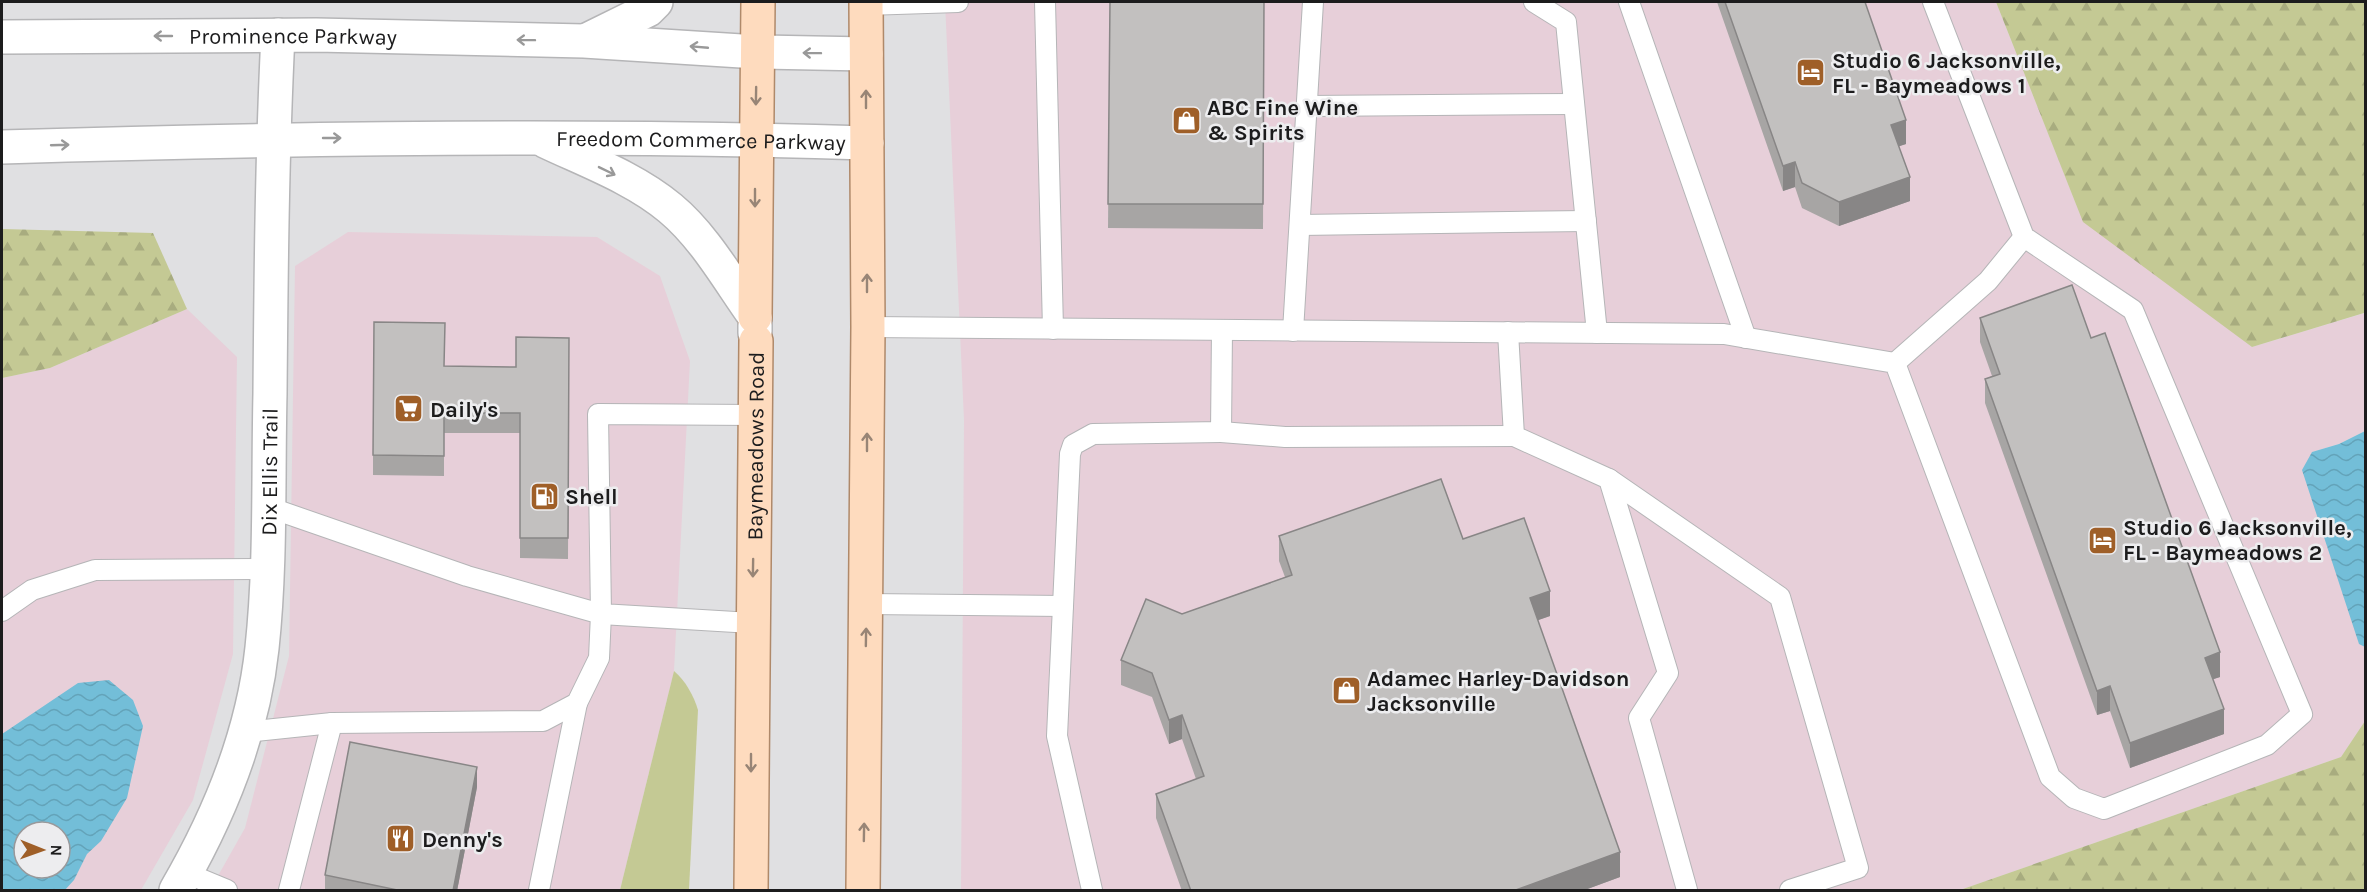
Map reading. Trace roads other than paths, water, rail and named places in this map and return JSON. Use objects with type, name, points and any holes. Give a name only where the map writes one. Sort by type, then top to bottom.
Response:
[{"type":"main road","name":"Baymeadows Road","points":[[751,891],[752,623],[756,416],[755,140],[758,2]]},
{"type":"main road","points":[[863,891],[868,327],[866,3]]},
{"type":"street","points":[[584,41],[648,10],[656,2]]},
{"type":"street","name":"Prominence Parkway","points":[[2,37],[278,35],[584,41]]},
{"type":"street","name":"Dix Ellis Trail","points":[[181,882],[204,840],[246,732],[262,650],[267,569],[273,138],[278,35]]},
{"type":"street","points":[[584,41],[758,52],[866,54]]},
{"type":"street","points":[[2,147],[273,138],[535,136],[642,188],[672,209],[699,238],[755,329]]},
{"type":"street","name":"Freedom Commerce Parkway","points":[[535,136],[867,143]]},
{"type":"lane","points":[[866,3],[958,2]]},
{"type":"lane","points":[[1044,2],[1053,329]]},
{"type":"lane","points":[[1293,331],[1313,2]]},
{"type":"lane","points":[[1534,2],[1566,22],[1597,333]]},
{"type":"lane","points":[[1629,2],[1746,338]]},
{"type":"lane","points":[[1895,363],[2050,777],[2074,798],[2104,809],[2267,745],[2302,714],[2133,310],[2024,237],[1933,2]]},
{"type":"lane","points":[[1307,106],[1574,104]]},
{"type":"lane","points":[[1300,225],[1586,221]]},
{"type":"lane","points":[[1895,363],[1988,281],[2024,237]]},
{"type":"lane","points":[[868,327],[1724,334],[1895,363]]},
{"type":"lane","points":[[1221,432],[1222,330]]},
{"type":"lane","points":[[1508,332],[1514,436]]},
{"type":"lane","points":[[539,891],[577,703],[599,658],[601,614],[598,414],[756,416]]},
{"type":"lane","points":[[1092,891],[1057,736],[1070,454],[1073,445],[1093,435],[1221,432],[1285,437],[1514,436],[1609,479],[1780,597],[1858,868],[1790,891]]},
{"type":"lane","points":[[1609,479],[1668,673],[1639,718],[1687,891]]},
{"type":"lane","points":[[268,507],[467,576],[601,614],[752,623]]},
{"type":"lane","points":[[2,611],[32,590],[95,570],[267,569]]},
{"type":"lane","points":[[866,604],[1063,606]]},
{"type":"lane","points":[[246,732],[332,723],[543,721],[577,703]]},
{"type":"lane","points":[[289,891],[332,723]]},
{"type":"lane","points":[[181,882],[227,891]]},
{"type":"water","points":[[2366,431],[2365,647],[2359,644],[2302,470],[2312,452],[2339,444]]},
{"type":"water","points":[[109,680],[133,700],[143,726],[127,798],[101,841],[87,854],[74,880],[65,890],[2,890],[2,734],[78,683]]},
{"type":"place","name":"Studio 6 Jacksonville, FL - Baymeadows 1","points":[[1811,73]]},
{"type":"place","name":"ABC Fine Wine & Spirits","points":[[1186,120]]},
{"type":"place","name":"Daily's","points":[[409,409]]},
{"type":"place","name":"Shell","points":[[544,496]]},
{"type":"place","name":"Studio 6 Jacksonville, FL - Baymeadows 2","points":[[2102,540]]},
{"type":"place","name":"Adamec Harley-Davidson Jacksonville","points":[[1346,691]]},
{"type":"place","name":"Denny's","points":[[401,839]]}]
